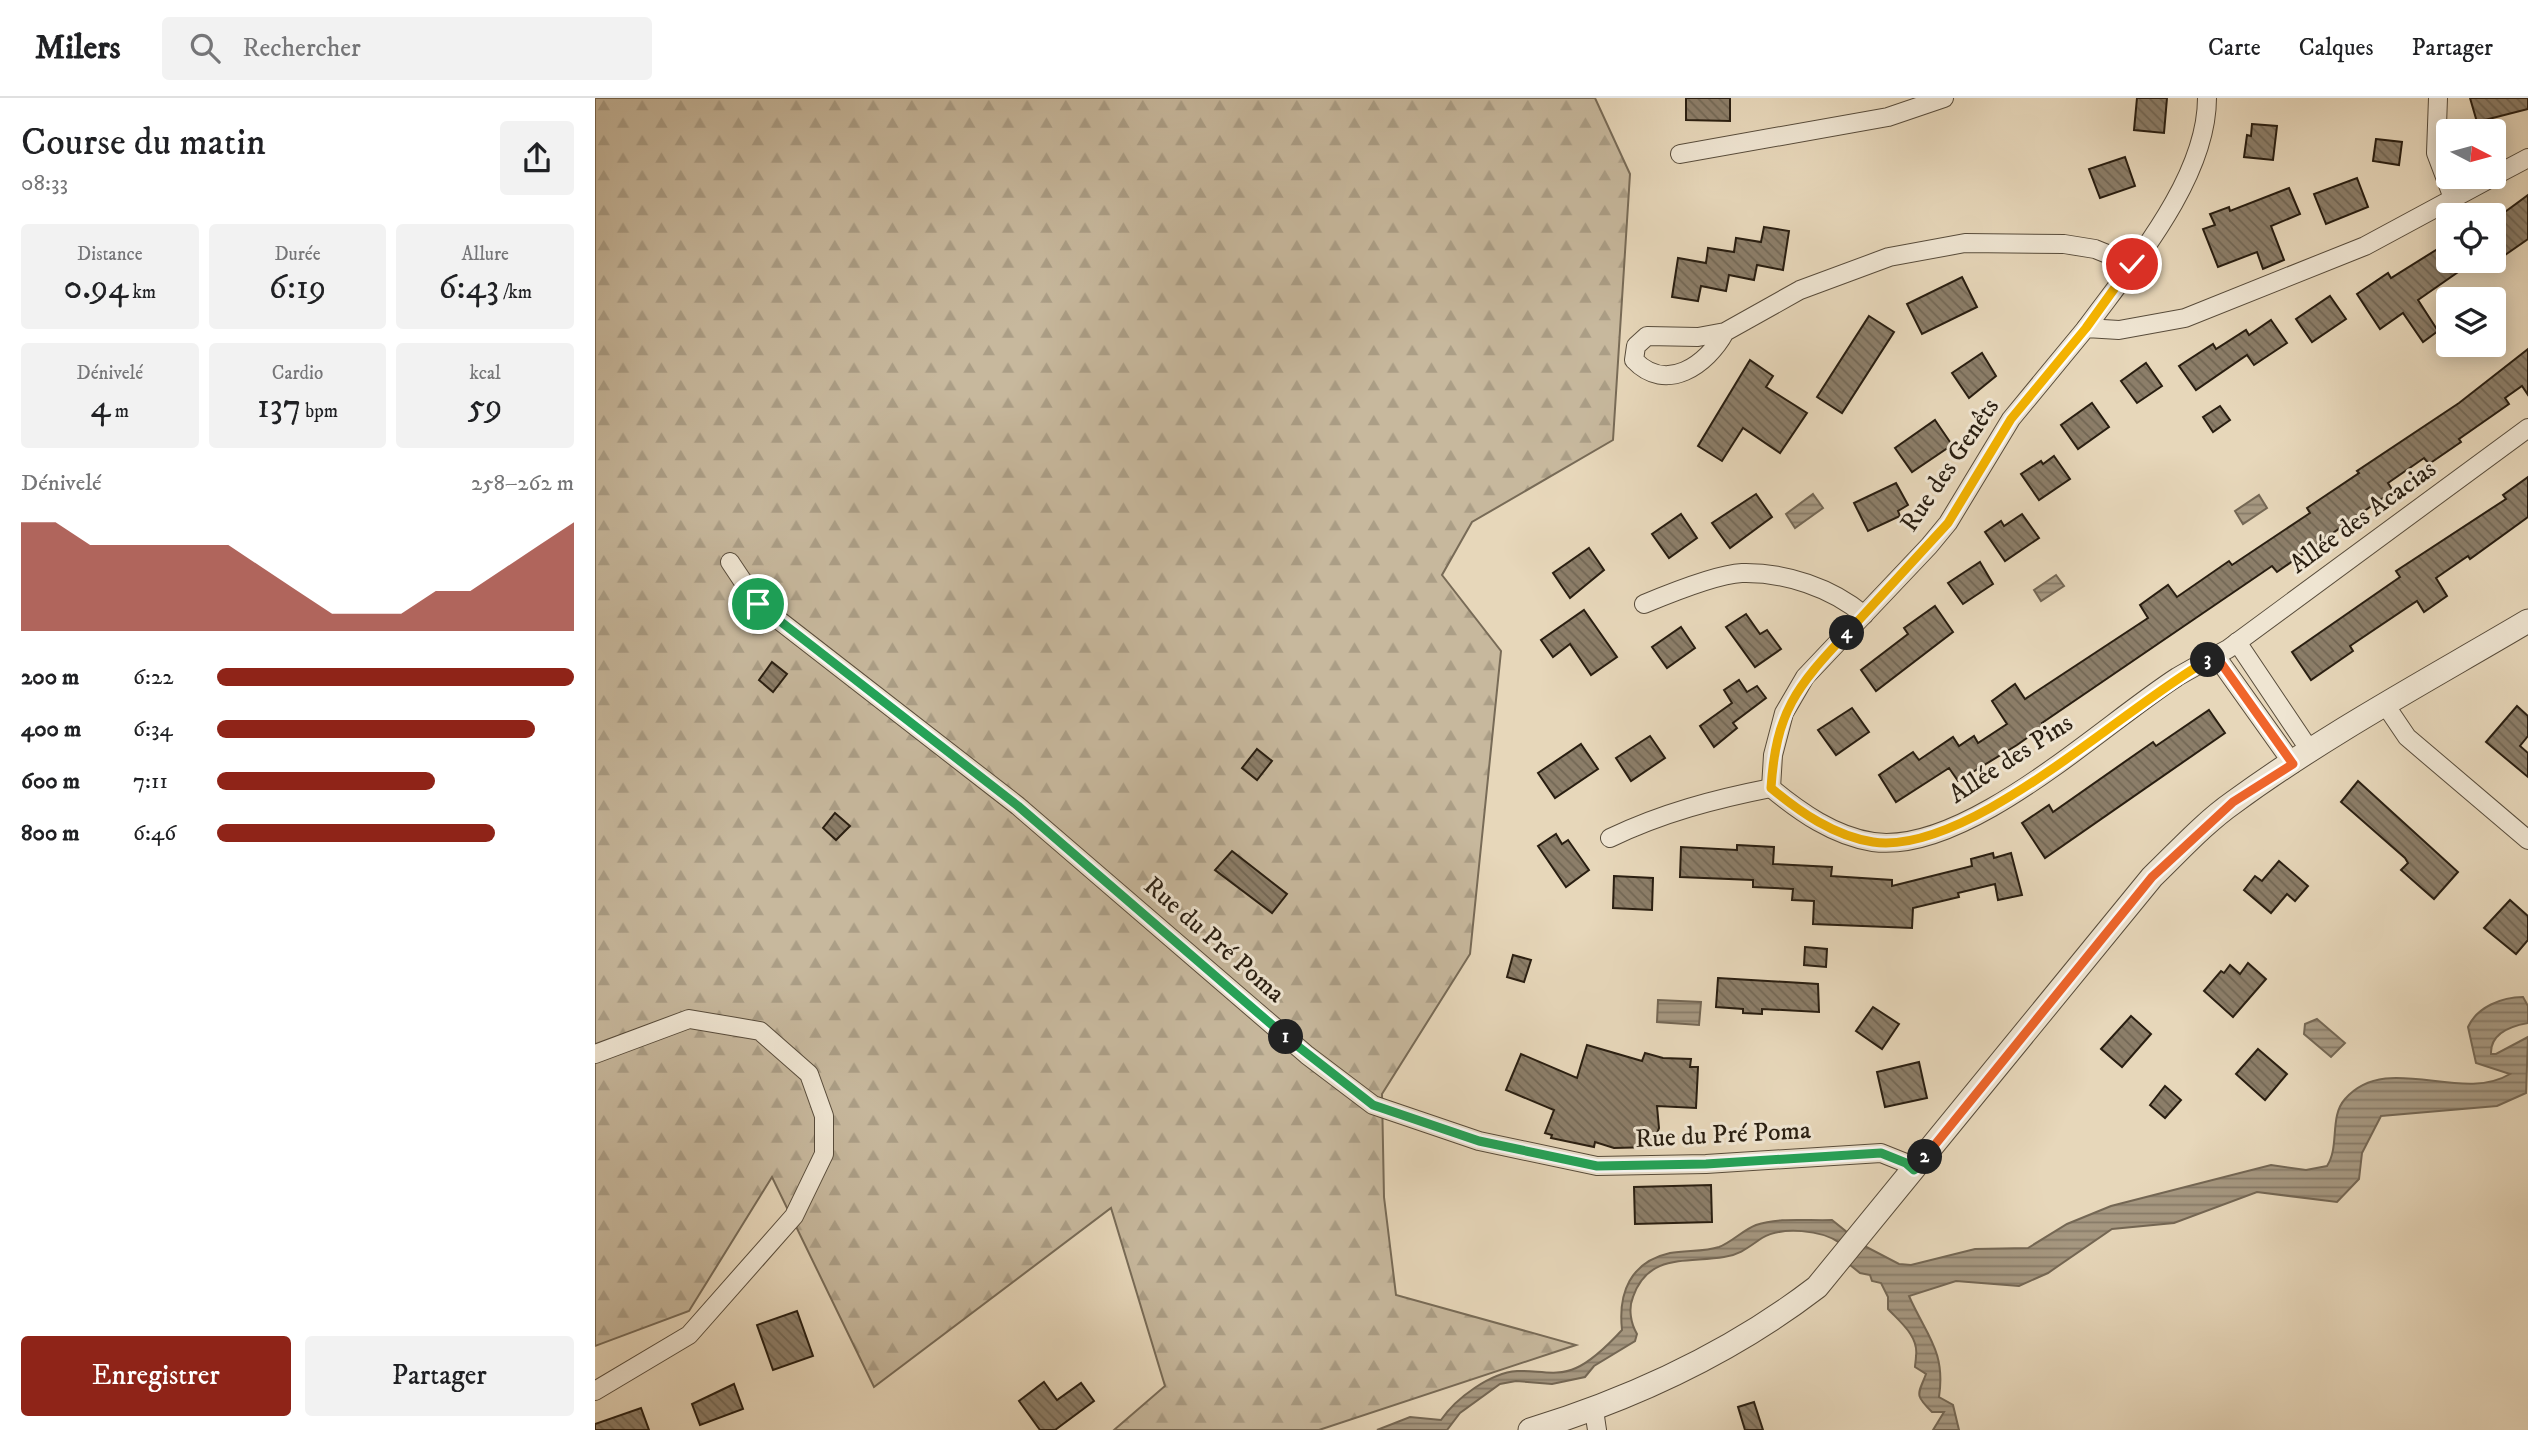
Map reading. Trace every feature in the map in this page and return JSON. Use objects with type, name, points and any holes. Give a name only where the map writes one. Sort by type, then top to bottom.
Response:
[{"type":"street","points":[[1680,154],[1888,117],[1944,98]]},
{"type":"street","name":"Rue des Genêts","points":[[1771,788],[1773,755],[1784,713],[1805,677],[1948,523],[2011,419],[2086,328],[2132,264],[2187,180],[2200,147],[2207,98]]},
{"type":"street","points":[[2438,98],[2436,153],[2453,198]]},
{"type":"street","points":[[2506,169],[2528,158]]},
{"type":"street","points":[[2086,328],[2119,330],[2185,318],[2365,246],[2469,189]]},
{"type":"street","points":[[1724,332],[1706,358],[1680,373],[1664,376],[1646,372],[1635,360],[1636,346],[1647,336],[1698,337],[1724,332],[1800,290],[1889,257],[1965,243],[2064,244],[2095,249],[2132,264]]},
{"type":"street","name":"Allée des Acacias","points":[[2227,649],[2528,428]]},
{"type":"street","name":"Rue du Pré Poma","points":[[730,562],[758,604],[1018,806],[1307,1055],[1373,1105],[1479,1141],[1597,1166],[1706,1164],[1881,1153],[1906,1163],[1914,1170]]},
{"type":"street","points":[[1644,604],[1677,591],[1741,573],[1799,581],[1847,601],[1864,615]]},
{"type":"street","points":[[1530,1430],[1595,1420],[1716,1355],[1776,1318],[1817,1287],[2152,877],[2233,802],[2528,621]]},
{"type":"street","points":[[2227,649],[2302,758]]},
{"type":"street","points":[[2227,649],[2302,758]]},
{"type":"street","name":"Allée des Pins","points":[[1771,788],[1795,808],[1844,834],[1875,842],[1925,836],[1950,829],[2015,793],[2178,677],[2227,649]]},
{"type":"street","points":[[2386,706],[2407,737],[2528,840]]},
{"type":"street","points":[[1610,838],[1646,821],[1714,799],[1771,788]]},
{"type":"street","points":[[595,1054],[689,1019],[760,1031],[809,1074],[824,1116],[824,1154],[794,1216],[689,1335],[595,1391]]},
{"type":"green space","points":[[595,98],[1595,98],[1630,174],[1613,440],[1472,522],[1442,575],[1501,651],[1470,954],[1382,1094],[1384,1197],[1396,1295],[1576,1345],[1319,1430],[1114,1430],[1165,1386],[1111,1208],[874,1387],[772,1177],[689,1311],[595,1346]]},
{"type":"shaded area","points":[[1813,494],[1823,508],[1795,528],[1786,514]]},
{"type":"shaded area","points":[[2259,495],[2267,508],[2243,524],[2235,511]]},
{"type":"shaded area","points":[[2056,575],[2064,586],[2041,601],[2034,590]]},
{"type":"shaded area","points":[[2523,997],[2528,1006],[2528,1023],[2515,1026],[2498,1036],[2491,1054],[2528,1037],[2526,1093],[2497,1106],[2381,1116],[2362,1153],[2359,1179],[2337,1202],[2257,1192],[2174,1223],[2112,1229],[2048,1273],[2019,1286],[1956,1281],[1909,1296],[1937,1355],[1940,1367],[1939,1397],[1953,1405],[1959,1430],[1933,1430],[1944,1412],[1932,1412],[1920,1398],[1926,1374],[1915,1367],[1914,1342],[1888,1309],[1888,1297],[1881,1283],[1872,1281],[1870,1275],[1860,1273],[1850,1265],[1827,1284],[1859,1243],[1899,1264],[1911,1265],[1975,1249],[2028,1248],[2067,1224],[2111,1206],[2271,1165],[2306,1170],[2327,1166],[2333,1150],[2340,1106],[2362,1085],[2381,1079],[2402,1078],[2469,1084],[2490,1082],[2510,1074],[2476,1063],[2468,1027],[2477,1014],[2491,1004]]},
{"type":"shaded area","points":[[1658,1000],[1701,1002],[1699,1025],[1657,1022]]},
{"type":"shaded area","points":[[2317,1019],[2345,1043],[2331,1057],[2304,1034],[2305,1024]]},
{"type":"shaded area","points":[[1784,1220],[1832,1220],[1848,1233],[1840,1243],[1813,1233],[1780,1232],[1770,1234],[1735,1254],[1670,1263],[1648,1273],[1631,1302],[1631,1316],[1637,1334],[1635,1341],[1594,1366],[1585,1377],[1552,1384],[1516,1381],[1500,1384],[1460,1413],[1447,1430],[1377,1430],[1410,1417],[1441,1420],[1455,1403],[1496,1376],[1517,1371],[1562,1372],[1582,1365],[1622,1330],[1622,1304],[1630,1281],[1636,1272],[1656,1257],[1719,1247],[1751,1227],[1765,1223]]},
{"type":"building","points":[[1686,98],[1730,98],[1730,121],[1686,120]]},
{"type":"building","points":[[2137,98],[2167,98],[2164,133],[2134,130]]},
{"type":"building","points":[[2470,98],[2528,98],[2528,109],[2489,119],[2476,119]]},
{"type":"building","points":[[2252,124],[2277,126],[2273,160],[2244,157],[2247,135],[2251,136]]},
{"type":"building","points":[[2376,139],[2402,142],[2399,165],[2373,161]]},
{"type":"building","points":[[2125,157],[2135,186],[2100,198],[2089,169]]},
{"type":"building","points":[[2357,178],[2368,207],[2326,224],[2314,194]]},
{"type":"building","points":[[2289,188],[2300,214],[2271,226],[2284,260],[2263,269],[2257,252],[2218,267],[2203,229],[2215,225],[2210,214],[2229,207],[2230,211]]},
{"type":"building","points":[[2528,195],[2528,239],[2506,254],[2506,211]]},
{"type":"building","points":[[1764,227],[1789,231],[1783,270],[1757,265],[1754,280],[1729,275],[1726,291],[1701,286],[1698,301],[1672,297],[1678,258],[1706,263],[1708,248],[1734,252],[1736,238],[1761,242]]},
{"type":"building","points":[[2436,250],[2436,273],[2457,273],[2418,300],[2436,328],[2436,332],[2423,342],[2403,313],[2380,329],[2357,294],[2388,273],[2391,278]]},
{"type":"building","points":[[1962,277],[1977,307],[1922,334],[1907,304]]},
{"type":"building","points":[[2330,296],[2346,319],[2312,342],[2296,319]]},
{"type":"building","points":[[1869,316],[1894,332],[1842,413],[1817,397]]},
{"type":"building","points":[[2271,320],[2287,343],[2254,365],[2247,355],[2196,390],[2179,366],[2213,344],[2216,349],[2246,330],[2249,335]]},
{"type":"building","points":[[2528,349],[2528,395],[2522,386],[2505,398],[2509,404],[2459,439],[2461,442],[2429,464],[2424,458],[2388,483],[2393,491],[2277,572],[2272,566],[2042,723],[2044,726],[2017,745],[1958,781],[1949,768],[1896,802],[1879,775],[1913,752],[1919,760],[1953,737],[1959,746],[1974,736],[1978,743],[2007,724],[1992,701],[2015,684],[2025,699],[2148,618],[2140,605],[2168,585],[2177,597],[2229,561],[2232,565],[2310,513],[2307,508],[2459,403]]},
{"type":"building","points":[[1982,353],[1996,376],[1969,398],[1952,373]]},
{"type":"building","points":[[1750,360],[1773,376],[1766,387],[1807,413],[1780,453],[1743,428],[1722,461],[1698,446]]},
{"type":"building","points":[[2146,363],[2162,386],[2137,403],[2121,381]]},
{"type":"building","points":[[2092,403],[2109,427],[2078,449],[2061,425]]},
{"type":"building","points":[[2220,406],[2230,420],[2213,432],[2203,417]]},
{"type":"building","points":[[1935,420],[1952,445],[1912,472],[1895,448]]},
{"type":"building","points":[[2054,456],[2070,479],[2039,500],[2021,474]]},
{"type":"building","points":[[2528,477],[2528,517],[2470,559],[2468,556],[2436,578],[2447,596],[2424,612],[2417,601],[2350,646],[2353,651],[2311,680],[2292,652],[2400,577],[2396,571],[2506,499],[2503,495]]},
{"type":"building","points":[[1896,483],[1908,505],[1898,511],[1900,516],[1868,531],[1854,503]]},
{"type":"building","points":[[1756,494],[1772,517],[1730,548],[1712,523]]},
{"type":"building","points":[[1681,514],[1697,538],[1669,558],[1652,534]]},
{"type":"building","points":[[2022,514],[2039,538],[2005,561],[1985,532],[2001,521],[2004,526]]},
{"type":"building","points":[[1589,548],[1604,570],[1570,598],[1553,573]]},
{"type":"building","points":[[1980,562],[1993,584],[1963,604],[1948,583]]},
{"type":"building","points":[[1935,606],[1953,632],[1876,691],[1861,670],[1908,634],[1904,628]]},
{"type":"building","points":[[1584,610],[1617,657],[1591,675],[1570,644],[1553,657],[1541,640]]},
{"type":"building","points":[[1746,614],[1760,634],[1767,630],[1781,649],[1755,667],[1726,627]]},
{"type":"building","points":[[1681,627],[1695,648],[1667,668],[1652,647]]},
{"type":"building","points":[[772,662],[787,674],[773,692],[759,680]]},
{"type":"building","points":[[1739,680],[1747,692],[1757,686],[1766,698],[1733,723],[1737,728],[1714,747],[1700,726],[1732,703],[1724,690]]},
{"type":"building","points":[[2517,706],[2528,716],[2528,736],[2520,746],[2528,753],[2528,777],[2486,742]]},
{"type":"building","points":[[1852,708],[1869,732],[1836,755],[1818,730]]},
{"type":"building","points":[[2209,710],[2225,733],[2045,858],[2022,823],[2049,805],[2053,812],[2153,742],[2156,746]]},
{"type":"building","points":[[1650,736],[1665,758],[1631,781],[1616,758]]},
{"type":"building","points":[[1581,744],[1598,769],[1555,798],[1538,773]]},
{"type":"building","points":[[1257,749],[1272,761],[1257,780],[1242,768]]},
{"type":"building","points":[[2358,781],[2458,872],[2434,899],[2401,870],[2408,863],[2405,858],[2341,802]]},
{"type":"building","points":[[835,813],[850,826],[836,840],[823,828]]},
{"type":"building","points":[[1556,834],[1562,844],[1568,840],[1589,870],[1566,887],[1538,846]]},
{"type":"building","points":[[1737,845],[1774,847],[1773,864],[1832,867],[1831,876],[1892,880],[1892,886],[1972,866],[1971,859],[1993,853],[1994,858],[2011,853],[2022,895],[1998,900],[1995,884],[1958,893],[1959,897],[1913,908],[1912,928],[1813,924],[1814,901],[1792,900],[1793,889],[1753,887],[1753,880],[1680,877],[1681,847],[1737,850]]},
{"type":"building","points":[[1232,851],[1287,894],[1272,913],[1215,870]]},
{"type":"building","points":[[2279,861],[2308,886],[2295,901],[2287,894],[2271,913],[2244,890],[2255,876],[2262,881]]},
{"type":"building","points":[[1614,876],[1653,878],[1652,910],[1613,908]]},
{"type":"building","points":[[2510,900],[2528,916],[2528,940],[2516,954],[2484,928]]},
{"type":"building","points":[[1805,947],[1827,949],[1826,967],[1804,965]]},
{"type":"building","points":[[1513,955],[1531,960],[1524,982],[1507,977]]},
{"type":"building","points":[[2248,963],[2266,979],[2233,1017],[2204,991],[2221,971],[2224,973],[2230,965],[2240,974]]},
{"type":"building","points":[[1718,978],[1818,984],[1819,1012],[1762,1009],[1762,1014],[1716,1007]]},
{"type":"building","points":[[1873,1007],[1899,1024],[1882,1049],[1856,1031]]},
{"type":"building","points":[[2131,1016],[2151,1034],[2122,1067],[2101,1049]]},
{"type":"building","points":[[1587,1045],[1642,1061],[1645,1053],[1663,1058],[1691,1059],[1690,1067],[1698,1067],[1696,1108],[1657,1106],[1659,1128],[1652,1147],[1614,1148],[1595,1142],[1594,1147],[1551,1138],[1552,1135],[1545,1133],[1554,1110],[1506,1090],[1521,1054],[1577,1078]]},
{"type":"building","points":[[2258,1049],[2287,1074],[2265,1100],[2236,1074]]},
{"type":"building","points":[[1919,1062],[1927,1098],[1885,1107],[1877,1072]]},
{"type":"building","points":[[2165,1086],[2181,1100],[2165,1118],[2150,1105]]},
{"type":"building","points":[[1711,1185],[1712,1222],[1635,1224],[1634,1187]]},
{"type":"building","points":[[797,1311],[813,1356],[773,1370],[757,1325]]},
{"type":"building","points":[[1044,1382],[1057,1400],[1081,1383],[1094,1401],[1055,1430],[1040,1430],[1019,1401]]},
{"type":"building","points":[[734,1384],[743,1409],[700,1425],[692,1404]]},
{"type":"building","points":[[1754,1402],[1763,1430],[1745,1430],[1738,1407]]},
{"type":"building","points":[[641,1408],[649,1430],[595,1430],[595,1424]]},
{"type":"route","points":[[758,604],[1018,806],[1307,1055],[1373,1105],[1479,1141],[1597,1166],[1706,1164],[1881,1153],[1906,1163],[1914,1170],[2152,877],[2233,802],[2293,764],[2216,656],[2178,677],[2015,793],[1950,829],[1912,840],[1875,842],[1844,834],[1816,820],[1795,808],[1771,788],[1773,755],[1784,713],[1805,677],[1948,523],[2011,419],[2086,328],[2132,264]]}]
